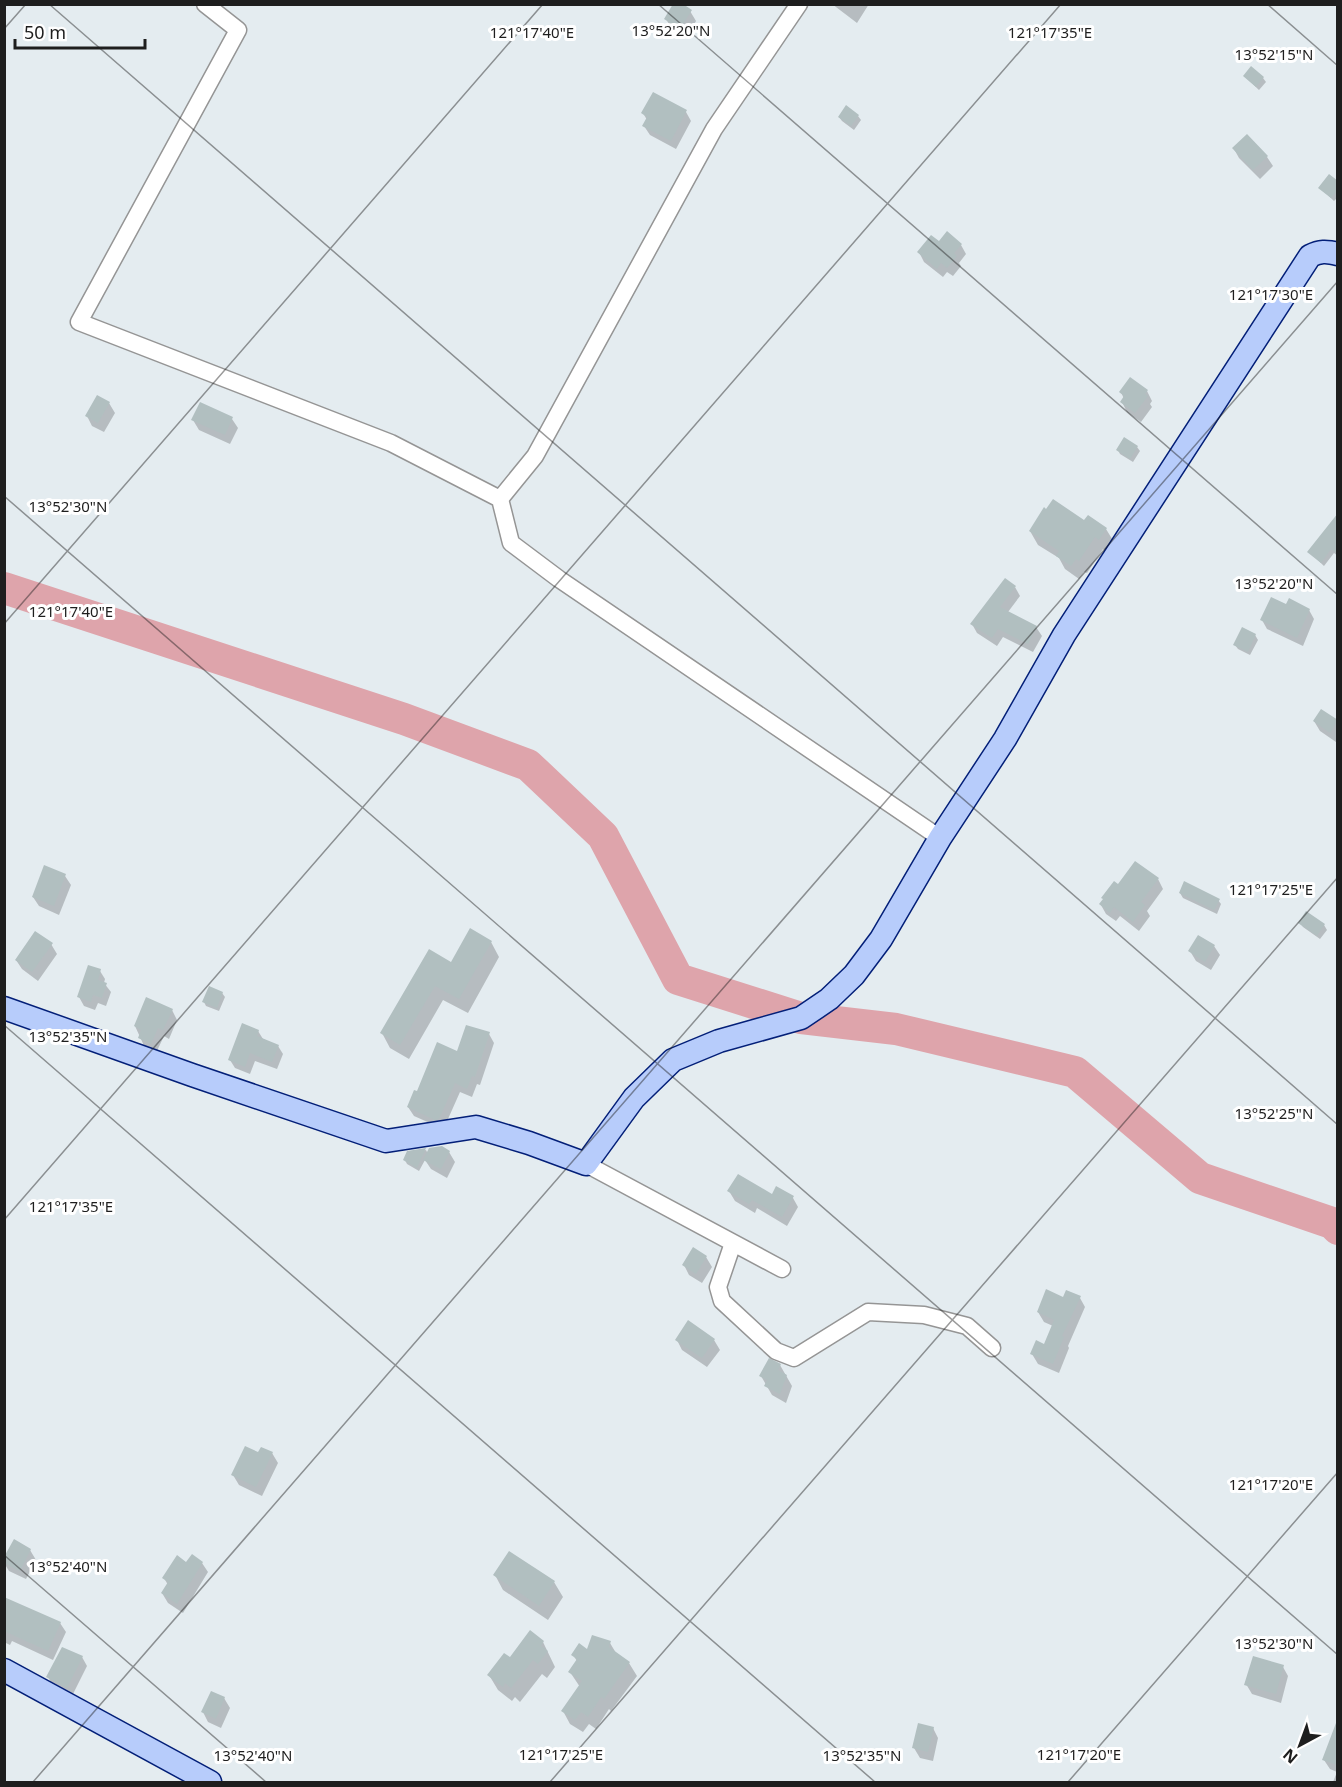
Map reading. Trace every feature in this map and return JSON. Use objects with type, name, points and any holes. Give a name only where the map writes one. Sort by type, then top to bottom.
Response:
[{"type":"main road","points":[[4,1008],[386,1141],[477,1127],[586,1164],[634,1098],[674,1060],[718,1041],[801,1018],[830,999],[854,975],[881,939],[940,838],[1005,739],[1064,635],[1310,256],[1327,251],[1338,254]]},
{"type":"main road","points":[[4,1670],[210,1782]]},
{"type":"street","points":[[205,4],[238,30],[79,322],[390,443],[500,500],[511,543],[560,579],[940,838]]},
{"type":"street","points":[[500,500],[535,456],[714,129],[799,4]]},
{"type":"street","points":[[586,1164],[782,1269]]},
{"type":"street","points":[[733,1243],[718,1287],[722,1301],[776,1351],[794,1359],[868,1312],[924,1315],[967,1326],[992,1348]]},
{"type":"building","points":[[673,4],[683,4],[692,10],[680,29],[664,19]]},
{"type":"building","points":[[1251,66],[1264,77],[1256,87],[1243,76]]},
{"type":"building","points":[[653,92],[687,110],[671,141],[642,126],[647,117],[641,113]]},
{"type":"building","points":[[846,105],[859,115],[851,126],[838,117]]},
{"type":"building","points":[[1247,134],[1268,156],[1253,170],[1232,148]]},
{"type":"building","points":[[1329,174],[1338,181],[1338,190],[1331,198],[1318,188]]},
{"type":"building","points":[[947,231],[962,244],[954,253],[957,256],[947,268],[941,263],[937,269],[917,252],[931,235],[939,241]]},
{"type":"building","points":[[1130,377],[1148,390],[1145,394],[1148,396],[1135,413],[1120,402],[1124,396],[1119,392]]},
{"type":"building","points":[[97,395],[110,402],[98,423],[85,416]]},
{"type":"building","points":[[200,402],[233,417],[225,435],[191,420]]},
{"type":"building","points":[[1124,437],[1138,446],[1130,459],[1116,450]]},
{"type":"building","points":[[1053,499],[1084,520],[1088,515],[1107,528],[1099,540],[1095,537],[1079,561],[1076,559],[1071,566],[1056,556],[1059,551],[1029,531],[1044,507],[1046,509]]},
{"type":"building","points":[[1338,513],[1338,554],[1331,549],[1321,563],[1307,552]]},
{"type":"building","points":[[1005,578],[1016,586],[1000,607],[1037,626],[1028,644],[998,629],[992,638],[970,624]]},
{"type":"building","points":[[1271,597],[1286,604],[1289,598],[1310,609],[1297,638],[1260,620]]},
{"type":"building","points":[[1242,627],[1256,634],[1248,652],[1233,645]]},
{"type":"building","points":[[1321,709],[1338,720],[1330,733],[1313,721]]},
{"type":"building","points":[[1135,861],[1159,878],[1141,902],[1145,905],[1133,922],[1114,907],[1110,913],[1099,904],[1114,881],[1118,884]]},
{"type":"building","points":[[44,865],[66,874],[54,906],[32,897]]},
{"type":"building","points":[[1184,881],[1220,899],[1214,910],[1179,893]]},
{"type":"building","points":[[1306,911],[1325,924],[1317,936],[1298,923]]},
{"type":"building","points":[[470,928],[492,941],[459,999],[435,986],[400,1045],[380,1033],[429,949],[451,962]]},
{"type":"building","points":[[35,931],[53,943],[32,972],[15,960]]},
{"type":"building","points":[[1198,935],[1215,945],[1205,962],[1188,951]]},
{"type":"building","points":[[88,965],[101,969],[98,980],[107,983],[102,998],[93,995],[91,1002],[77,997]]},
{"type":"building","points":[[209,986],[223,992],[217,1008],[202,1002]]},
{"type":"building","points":[[146,997],[173,1009],[163,1030],[158,1028],[151,1044],[138,1038],[141,1030],[134,1026]]},
{"type":"building","points":[[242,1023],[259,1030],[257,1036],[279,1045],[272,1062],[250,1053],[245,1067],[228,1060]]},
{"type":"building","points":[[466,1025],[490,1032],[475,1077],[472,1076],[467,1089],[455,1083],[439,1119],[435,1120],[407,1107],[414,1090],[417,1091],[437,1042],[457,1051]]},
{"type":"building","points":[[442,1146],[450,1151],[441,1169],[423,1160],[429,1148]]},
{"type":"building","points":[[426,1148],[417,1168],[403,1160],[407,1151]]},
{"type":"building","points":[[738,1174],[772,1194],[776,1186],[794,1196],[782,1217],[752,1200],[749,1204],[727,1191]]},
{"type":"building","points":[[693,1247],[707,1256],[696,1274],[682,1265]]},
{"type":"building","points":[[1046,1289],[1063,1297],[1066,1290],[1081,1296],[1062,1336],[1064,1337],[1053,1364],[1030,1354],[1036,1340],[1044,1344],[1054,1320],[1037,1312]]},
{"type":"building","points":[[688,1320],[715,1339],[702,1358],[675,1340]]},
{"type":"building","points":[[769,1358],[781,1364],[778,1370],[787,1375],[780,1394],[764,1386],[767,1380],[759,1376]]},
{"type":"building","points":[[245,1446],[258,1452],[261,1447],[273,1452],[256,1487],[231,1475]]},
{"type":"building","points":[[14,1539],[31,1549],[20,1571],[4,1563],[4,1557]]},
{"type":"building","points":[[509,1551],[555,1581],[539,1606],[493,1575]]},
{"type":"building","points":[[192,1554],[203,1562],[177,1604],[161,1593],[168,1582],[162,1578],[177,1555],[186,1562]]},
{"type":"building","points":[[4,1597],[61,1622],[48,1651],[4,1631]]},
{"type":"building","points":[[530,1630],[544,1641],[541,1646],[548,1651],[538,1664],[533,1660],[511,1688],[505,1683],[503,1687],[487,1675],[504,1653],[510,1657]]},
{"type":"building","points":[[592,1635],[611,1641],[609,1647],[630,1662],[604,1699],[601,1697],[588,1717],[581,1712],[575,1720],[561,1711],[582,1681],[568,1672],[577,1659],[571,1655],[579,1643],[587,1649]]},
{"type":"building","points":[[62,1647],[83,1656],[67,1688],[46,1677]]},
{"type":"building","points":[[1253,1656],[1284,1665],[1276,1694],[1244,1685]]},
{"type":"building","points":[[211,1691],[225,1697],[216,1719],[201,1712]]},
{"type":"building","points":[[918,1723],[934,1727],[928,1752],[912,1748]]},
{"type":"building","points":[[1336,1723],[1338,1723],[1338,1765],[1322,1760]]},
{"type":"waterway","points":[[4,588],[404,719],[528,765],[603,836],[678,979],[801,1018],[896,1029],[1075,1072],[1200,1178],[1332,1223],[1338,1229]]}]
